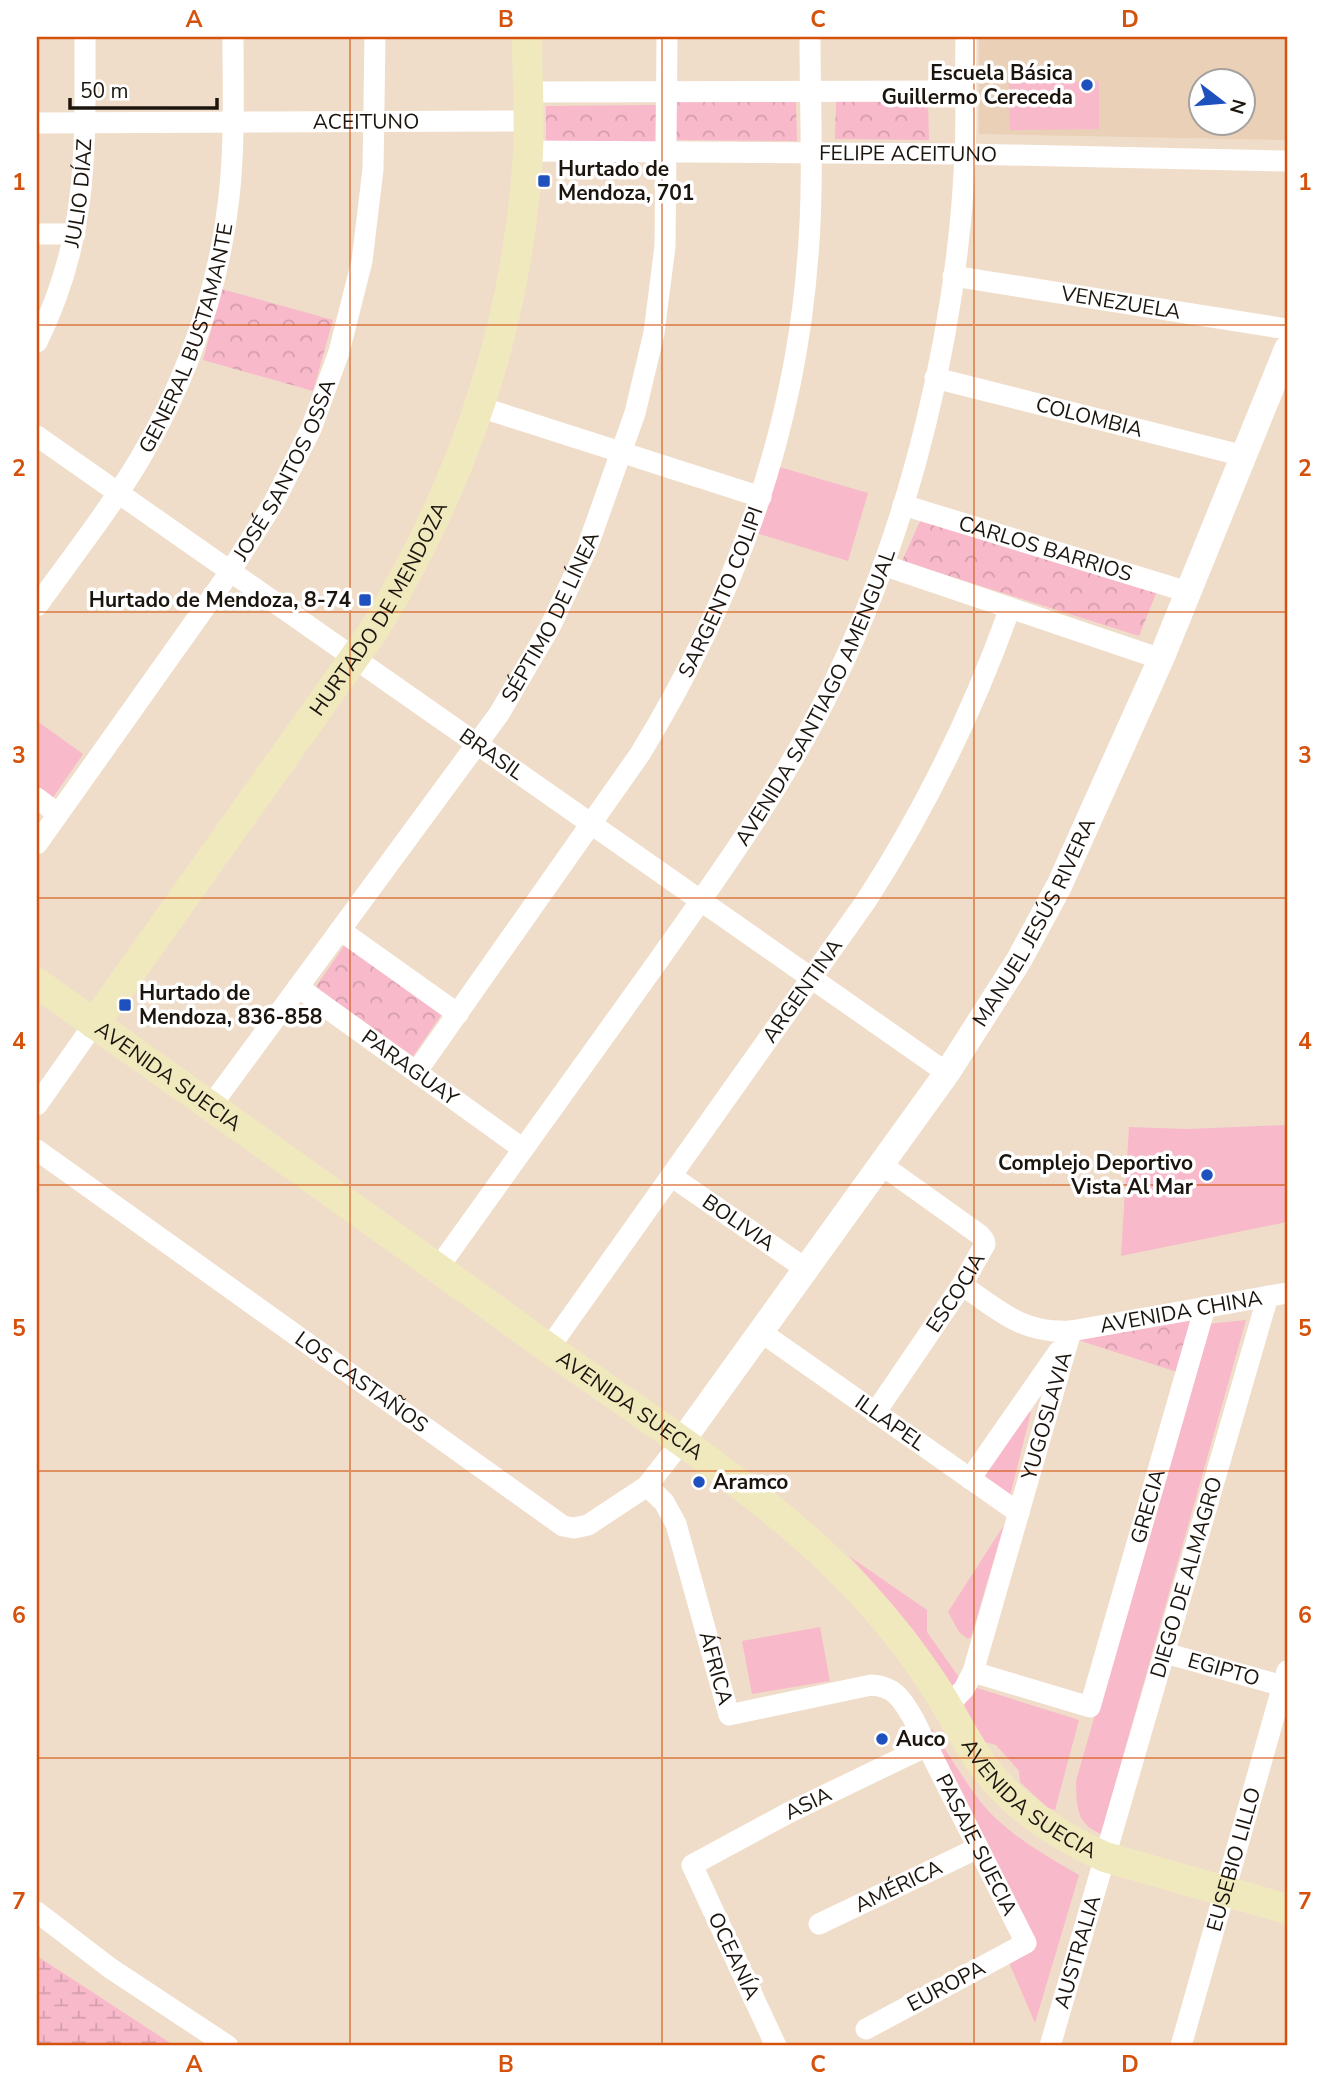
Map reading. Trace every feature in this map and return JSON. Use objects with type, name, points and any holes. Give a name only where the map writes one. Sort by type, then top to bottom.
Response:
[{"type":"main road","name":"HURTADO DE MENDOZA","points":[[94,1024],[376,627],[424,542],[445,498],[480,407],[504,318],[517,254],[528,151],[527,37]]},
{"type":"main road","name":"AVENIDA SUECIA","points":[[37,983],[682,1441],[792,1527],[833,1563],[886,1620],[947,1706],[979,1759],[1014,1799],[1062,1836],[1105,1857],[1287,1909]]},
{"type":"street","name":"JULIO DÍAZ","points":[[40,330],[62,283],[75,234],[85,160],[85,37]]},
{"type":"street","name":"GENERAL BUSTAMANTE","points":[[37,606],[140,458],[172,399],[206,310],[221,248],[229,198],[233,122],[233,37]]},
{"type":"street","name":"JOSÉ SANTOS OSSA","points":[[37,844],[230,572],[274,502],[310,429],[339,352],[362,261],[373,169],[375,37]]},
{"type":"street","name":"SÉPTIMO DE LÍNEA","points":[[210,1107],[514,690],[566,594],[597,524],[646,374],[659,306],[666,246],[667,37]]},
{"type":"street","name":"SARGENTO COLIPI","points":[[417,1071],[640,754],[689,670],[730,582],[761,496],[785,407],[803,306],[810,217],[810,37]]},
{"type":"street","name":"AVENIDA SANTIAGO AMENGUAL","points":[[438,1268],[760,815],[812,726],[859,628],[903,505],[935,379],[953,276],[965,154],[965,37]]},
{"type":"street","points":[[528,107],[666,92],[965,91]]},
{"type":"street","name":"ACEITUNO","points":[[37,123],[375,122],[528,107]]},
{"type":"street","name":"FELIPE ACEITUNO","points":[[528,151],[965,154],[1287,161]]},
{"type":"street","points":[[37,234],[75,234]]},
{"type":"street","name":"VENEZUELA","points":[[953,276],[1287,329]]},
{"type":"street","name":"MANUEL JESÚS RIVERA","points":[[682,1441],[947,1073],[1019,960],[1059,886],[1161,659],[1287,349]]},
{"type":"street","name":"COLOMBIA","points":[[935,379],[1244,456]]},
{"type":"street","points":[[480,407],[761,496]]},
{"type":"street","name":"BRASIL","points":[[37,436],[353,660],[947,1073]]},
{"type":"street","name":"CARLOS BARRIOS","points":[[903,505],[1188,592]]},
{"type":"street","points":[[883,565],[1161,659]]},
{"type":"street","name":"ARGENTINA","points":[[549,1348],[891,862],[936,783],[976,697],[1010,608]]},
{"type":"street","points":[[37,798],[58,814]]},
{"type":"street","points":[[340,930],[458,1014]]},
{"type":"street","name":"PARAGUAY","points":[[298,987],[523,1149]]},
{"type":"street","name":"HURTADO DE MENDOZA","points":[[37,1105],[94,1024]]},
{"type":"street","name":"LOS CASTAÑOS","points":[[37,1150],[563,1525],[575,1528],[588,1525],[647,1486],[682,1441]]},
{"type":"street","name":"ESCOCIA","points":[[875,1413],[983,1251],[984,1240],[882,1165]]},
{"type":"street","name":"BOLIVIA","points":[[671,1176],[806,1269]]},
{"type":"street","name":"AVENIDA CHINA","points":[[962,1284],[1020,1324],[1037,1330],[1071,1331],[1278,1294]]},
{"type":"street","name":"DIEGO DE ALMAGRO","points":[[1105,1857],[1165,1653],[1278,1294]]},
{"type":"street","name":"GRECIA","points":[[973,1672],[1090,1707],[1205,1307]]},
{"type":"street","name":"YUGOSLAVIA","points":[[970,1479],[1071,1331]]},
{"type":"street","name":"YUGOSLAVIA","points":[[947,1706],[964,1689],[973,1672],[1071,1331]]},
{"type":"street","name":"ILLAPEL","points":[[761,1332],[1019,1513]]},
{"type":"street","name":"ÁFRICA","points":[[647,1486],[664,1502],[676,1524],[729,1715],[859,1687],[881,1686],[898,1695],[904,1702],[927,1746]]},
{"type":"street","name":"EGIPTO","points":[[1165,1653],[1285,1679]]},
{"type":"street","name":"EUSEBIO LILLO","points":[[1181,2046],[1285,1679]]},
{"type":"street","name":"PASAJE SUECIA","points":[[927,1746],[1026,1944]]},
{"type":"street","name":"ASIA","points":[[692,1865],[790,1812],[927,1746]]},
{"type":"street","name":"AMÉRICA","points":[[819,1924],[978,1848]]},
{"type":"street","name":"AUSTRALIA","points":[[1050,2046],[1105,1857]]},
{"type":"street","name":"OCEANÍA","points":[[692,1865],[776,2046]]},
{"type":"street","points":[[37,1912],[110,1968],[228,2046]]},
{"type":"street","name":"EUROPA","points":[[866,2029],[1026,1944]]},
{"type":"shaded area","name":"Escuela Básica Guillermo Cereceda","points":[[979,37],[1287,37],[1287,140],[979,134]]},
{"type":"green space","points":[[1099,81],[1099,129],[1010,130],[1009,83]]},
{"type":"green space","points":[[675,101],[796,102],[797,141],[675,140]]},
{"type":"green space","points":[[836,101],[928,103],[929,140],[835,139]]},
{"type":"green space","points":[[656,105],[657,144],[546,144],[546,106]]},
{"type":"green space","points":[[222,289],[333,320],[313,391],[203,360]]},
{"type":"green space","points":[[776,466],[868,493],[848,561],[756,533]]},
{"type":"green space","points":[[921,519],[1157,591],[1139,636],[902,561]]},
{"type":"green space","points":[[37,721],[83,754],[52,799],[37,788]]},
{"type":"green space","points":[[346,943],[444,1011],[413,1056],[315,988]]},
{"type":"green space","name":"Complejo Deportivo Vista Al Mar","points":[[1287,1125],[1287,1222],[1121,1256],[1129,1127],[1187,1129]]},
{"type":"green space","points":[[1198,1318],[1180,1373],[1078,1340]]},
{"type":"green space","points":[[1246,1320],[1101,1834],[1086,1825],[1079,1813],[1076,1781],[1207,1324]]},
{"type":"green space","points":[[1028,1412],[1031,1412],[1010,1496],[982,1476]]},
{"type":"green space","points":[[1004,1525],[971,1637],[968,1639],[959,1632],[948,1612]]},
{"type":"green space","points":[[849,1556],[927,1610],[927,1632],[963,1683],[952,1688],[904,1619]]},
{"type":"green space","points":[[820,1627],[830,1681],[752,1694],[742,1641]]},
{"type":"green space","points":[[974,1687],[1079,1720],[1055,1810],[1048,1808],[1020,1782],[1019,1771],[996,1745],[981,1741],[963,1707]]},
{"type":"green space","points":[[932,1729],[990,1813],[1026,1842],[1079,1875],[1035,2023],[1007,1958],[1031,1941],[923,1734]]},
{"type":"green space","points":[[37,1956],[175,2046],[37,2046]]},
{"type":"place","name":"Escuela Básica Guillermo Cereceda","points":[[1087,85]]},
{"type":"place","name":"Hurtado de Mendoza, 701","points":[[544,181]]},
{"type":"place","name":"Hurtado de Mendoza, 8-74","points":[[365,600]]},
{"type":"place","name":"Hurtado de Mendoza, 836-858","points":[[125,1005]]},
{"type":"place","name":"Complejo Deportivo Vista Al Mar","points":[[1207,1175]]},
{"type":"place","name":"Aramco","points":[[699,1482]]},
{"type":"place","name":"Auco","points":[[882,1739]]}]
